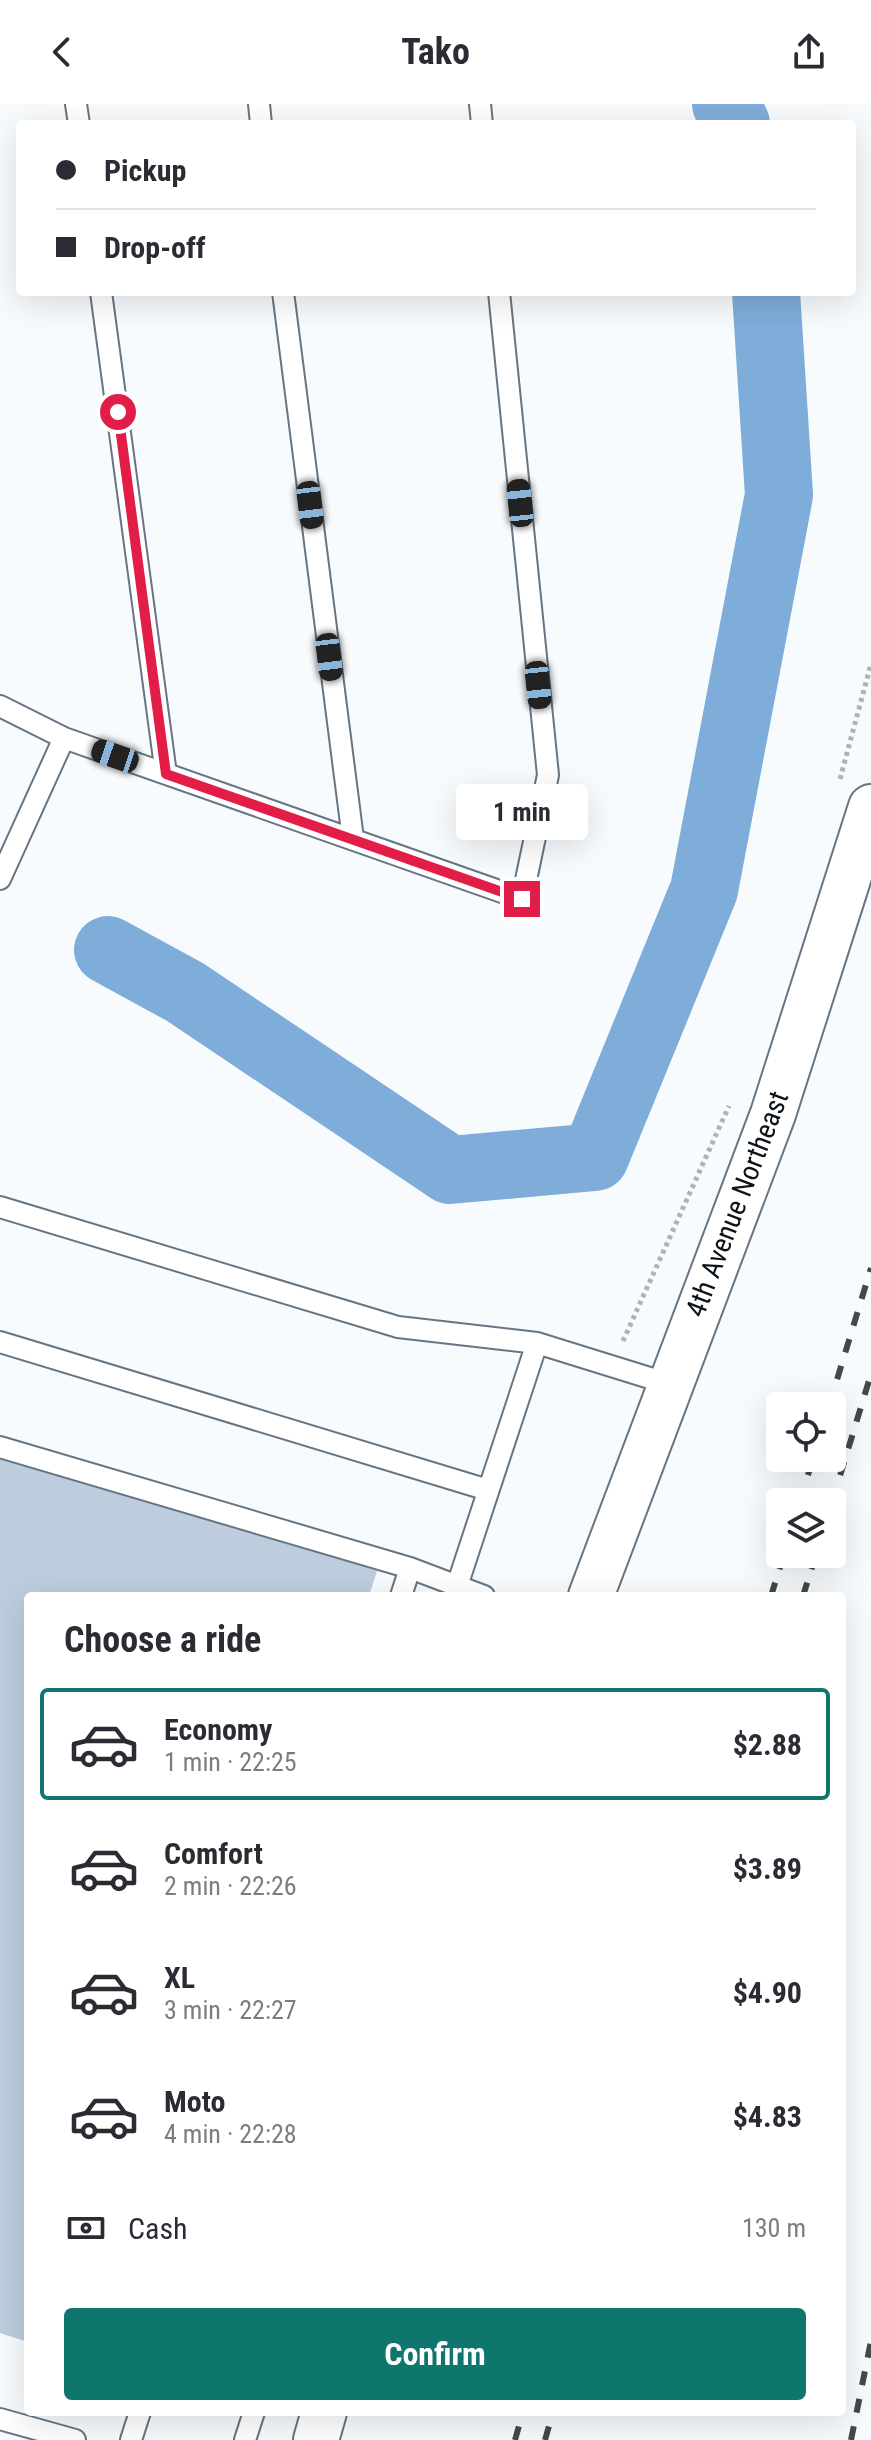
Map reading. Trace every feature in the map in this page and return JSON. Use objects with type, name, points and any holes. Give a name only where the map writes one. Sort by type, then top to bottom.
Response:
[{"type":"street","name":"4th Avenue Northeast","points":[[592,1592],[773,1114],[853,799]]},
{"type":"street","points":[[316,2440],[323,2416]]},
{"type":"lane","points":[[102,296],[166,774]]},
{"type":"lane","points":[[284,296],[353,839]]},
{"type":"lane","points":[[0,706],[64,738],[522,899],[548,775],[499,296]]},
{"type":"lane","points":[[0,879],[64,738]]},
{"type":"lane","points":[[0,1207],[398,1327],[537,1343],[669,1384]]},
{"type":"lane","points":[[0,1342],[488,1490]]},
{"type":"lane","points":[[0,1447],[410,1568],[458,1591],[537,1343]]},
{"type":"lane","points":[[402,1592],[410,1568]]},
{"type":"lane","points":[[131,2440],[139,2416]]},
{"type":"lane","points":[[245,2440],[253,2416]]},
{"type":"lane","points":[[0,2419],[75,2440]]},
{"type":"path","points":[[853,799],[871,664]]},
{"type":"path","points":[[611,1366],[733,1096]]},
{"type":"building","points":[[0,1454],[377,1571],[370,1592],[24,1592],[24,2341],[0,2333]]},
{"type":"waterway","points":[[726,104],[734,120]]},
{"type":"waterway","points":[[108,950],[185,992],[450,1170],[595,1157],[704,890],[779,495],[766,296]]},
{"type":"railway","points":[[833,1392],[871,1268]]},
{"type":"railway","points":[[836,1488],[871,1374]]},
{"type":"railway","points":[[804,1488],[809,1472]]},
{"type":"railway","points":[[772,1592],[780,1568]]},
{"type":"railway","points":[[804,1592],[812,1568]]},
{"type":"railway","points":[[851,2440],[871,2341]]},
{"type":"railway","points":[[515,2440],[522,2416]]},
{"type":"railway","points":[[545,2440],[552,2416]]},
{"type":"route","points":[[118,412],[166,774],[522,899]]}]
